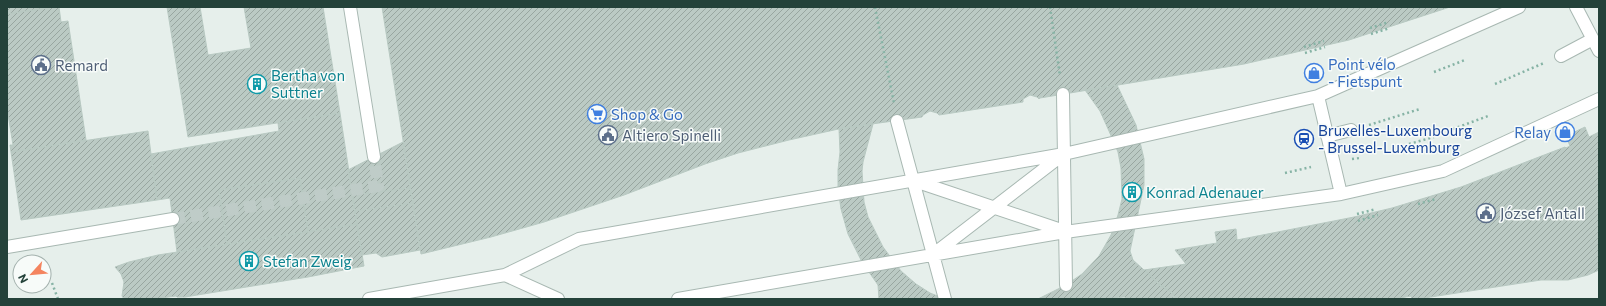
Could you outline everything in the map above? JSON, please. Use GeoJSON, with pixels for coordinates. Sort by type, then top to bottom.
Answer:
{"type":"FeatureCollection","features":[{"type":"Feature","properties":{"kind":"street"},"geometry":{"type":"LineString","coordinates":[[350,7],[374,157]]}},
{"type":"Feature","properties":{"kind":"street"},"geometry":{"type":"LineString","coordinates":[[368,299],[505,275],[579,239],[1064,154],[1318,96],[1519,7]]}},
{"type":"Feature","properties":{"kind":"street"},"geometry":{"type":"LineString","coordinates":[[1576,7],[1599,51]]}},
{"type":"Feature","properties":{"kind":"street"},"geometry":{"type":"LineString","coordinates":[[1561,56],[1593,39]]}},
{"type":"Feature","properties":{"kind":"street"},"geometry":{"type":"LineString","coordinates":[[1063,94],[1066,285]]}},
{"type":"Feature","properties":{"kind":"street"},"geometry":{"type":"LineString","coordinates":[[1318,96],[1340,194]]}},
{"type":"Feature","properties":{"kind":"street"},"geometry":{"type":"LineString","coordinates":[[678,299],[1065,232],[1340,194],[1443,171],[1599,99]]}},
{"type":"Feature","properties":{"kind":"street"},"geometry":{"type":"LineString","coordinates":[[897,121],[945,299]]}},
{"type":"Feature","properties":{"kind":"street"},"geometry":{"type":"LineString","coordinates":[[1327,136],[1351,130]]}},
{"type":"Feature","properties":{"kind":"street"},"geometry":{"type":"LineString","coordinates":[[933,254],[1064,154]]}},
{"type":"Feature","properties":{"kind":"street"},"geometry":{"type":"LineString","coordinates":[[913,180],[1065,232]]}},
{"type":"Feature","properties":{"kind":"street"},"geometry":{"type":"LineString","coordinates":[[7,247],[173,219]]}},
{"type":"Feature","properties":{"kind":"street"},"geometry":{"type":"LineString","coordinates":[[505,275],[558,299]]}},
{"type":"Feature","properties":{"kind":"path"},"geometry":{"type":"LineString","coordinates":[[875,7],[897,121]]}},
{"type":"Feature","properties":{"kind":"path"},"geometry":{"type":"LineString","coordinates":[[1050,7],[1063,94]]}},
{"type":"Feature","properties":{"kind":"path"},"geometry":{"type":"LineString","coordinates":[[1370,28],[1389,22]]}},
{"type":"Feature","properties":{"kind":"path"},"geometry":{"type":"LineString","coordinates":[[1371,34],[1390,28]]}},
{"type":"Feature","properties":{"kind":"path"},"geometry":{"type":"LineString","coordinates":[[1304,46],[1324,41]]}},
{"type":"Feature","properties":{"kind":"path"},"geometry":{"type":"LineString","coordinates":[[1305,53],[1325,47]]}},
{"type":"Feature","properties":{"kind":"path"},"geometry":{"type":"LineString","coordinates":[[1495,84],[1561,56]]}},
{"type":"Feature","properties":{"kind":"path"},"geometry":{"type":"LineString","coordinates":[[1434,72],[1465,60]]}},
{"type":"Feature","properties":{"kind":"path"},"geometry":{"type":"LineString","coordinates":[[1351,130],[1420,109]]}},
{"type":"Feature","properties":{"kind":"path"},"geometry":{"type":"LineString","coordinates":[[1453,129],[1488,116]]}},
{"type":"Feature","properties":{"kind":"path"},"geometry":{"type":"LineString","coordinates":[[1409,144],[1434,138]]}},
{"type":"Feature","properties":{"kind":"path"},"geometry":{"type":"LineString","coordinates":[[1285,173],[1311,167]]}},
{"type":"Feature","properties":{"kind":"path"},"geometry":{"type":"LineString","coordinates":[[1418,204],[1436,199]]}},
{"type":"Feature","properties":{"kind":"path"},"geometry":{"type":"LineString","coordinates":[[1357,214],[1376,209]]}},
{"type":"Feature","properties":{"kind":"path"},"geometry":{"type":"LineString","coordinates":[[1358,221],[1378,215]]}},
{"type":"Feature","properties":{"kind":"path"},"geometry":{"type":"LineString","coordinates":[[52,283],[58,299]]}},
{"type":"Feature","properties":{"kind":"building"},"geometry":{"type":"Polygon","coordinates":[[[7,7],[53,7],[7,14],[7,7]]]}},
{"type":"Feature","properties":{"kind":"building","name":"Remard"},"geometry":{"type":"Polygon","coordinates":[[[59,7],[61,22],[68,21],[86,140],[11,152],[10,145],[13,145],[7,108],[7,14],[59,7]]]}},
{"type":"Feature","properties":{"kind":"building","name":"Bertha von Suttner"},"geometry":{"type":"Polygon","coordinates":[[[167,7],[200,7],[208,55],[251,48],[244,7],[323,7],[340,113],[188,137],[167,7]]]}},
{"type":"Feature","properties":{"kind":"building","name":"Altiero Spinelli"},"geometry":{"type":"Polygon","coordinates":[[[382,7],[1450,7],[1349,40],[1244,64],[1039,99],[1030,95],[1023,99],[1023,102],[939,115],[930,111],[922,117],[843,128],[789,140],[738,153],[705,164],[624,195],[544,222],[421,254],[382,7]]]}},
{"type":"Feature","properties":{"kind":"building","name":"Konrad Adenauer"},"geometry":{"type":"Polygon","coordinates":[[[1117,85],[1136,125],[1144,159],[1144,185],[1130,251],[1133,260],[1160,285],[1174,294],[1173,299],[1130,299],[1124,297],[1103,299],[1038,299],[1066,285],[1082,274],[1099,256],[1111,235],[1122,199],[1121,168],[1118,152],[1100,111],[1085,90],[1117,85]]]}},
{"type":"Feature","properties":{"kind":"building"},"geometry":{"type":"Polygon","coordinates":[[[340,113],[357,224],[308,232],[300,178],[219,190],[227,244],[177,252],[170,198],[157,200],[151,154],[279,131],[278,123],[340,113]]]}},
{"type":"Feature","properties":{"kind":"building"},"geometry":{"type":"Polygon","coordinates":[[[873,124],[862,171],[864,202],[868,217],[883,247],[901,271],[916,284],[930,293],[945,299],[879,299],[878,285],[862,262],[848,234],[841,209],[838,188],[840,152],[839,129],[873,124]]]}},
{"type":"Feature","properties":{"kind":"building","name":"József Antall"},"geometry":{"type":"Polygon","coordinates":[[[1585,127],[1589,137],[1599,132],[1599,270],[1588,275],[1568,280],[1541,280],[1418,299],[1412,299],[1411,296],[1395,299],[1173,299],[1174,294],[1160,285],[1144,270],[1186,264],[1175,250],[1217,243],[1215,232],[1236,229],[1237,240],[1354,217],[1392,208],[1461,187],[1565,147],[1566,148],[1570,146],[1566,136],[1585,127]]]}},
{"type":"Feature","properties":{"kind":"building"},"geometry":{"type":"Polygon","coordinates":[[[148,131],[157,200],[21,220],[11,152],[148,131]]]}},
{"type":"Feature","properties":{"kind":"building"},"geometry":{"type":"Polygon","coordinates":[[[403,142],[420,250],[382,257],[376,253],[362,255],[348,170],[403,142]]]}},
{"type":"Feature","properties":{"kind":"building"},"geometry":{"type":"Polygon","coordinates":[[[300,178],[308,232],[227,244],[219,190],[300,178]]]}},
{"type":"Feature","properties":{"kind":"building"},"geometry":{"type":"Polygon","coordinates":[[[410,188],[413,203],[355,211],[352,195],[410,188]]]}},
{"type":"Feature","properties":{"kind":"building","name":"Stefan Zweig"},"geometry":{"type":"Polygon","coordinates":[[[357,224],[364,266],[308,277],[185,297],[176,296],[153,299],[124,299],[122,296],[124,282],[121,274],[115,267],[158,255],[357,224]]]}},
{"type":"Feature","properties":{"kind":"tunnel"},"geometry":{"type":"LineString","coordinates":[[173,219],[378,186],[374,157]]}},
{"type":"Feature","properties":{"kind":"place","name":"Remard"},"geometry":{"type":"Point","coordinates":[41,65]}},
{"type":"Feature","properties":{"kind":"place","name":"Point vélo - Fietspunt"},"geometry":{"type":"Point","coordinates":[1314,73]}},
{"type":"Feature","properties":{"kind":"place","name":"Bertha von Suttner"},"geometry":{"type":"Point","coordinates":[257,84]}},
{"type":"Feature","properties":{"kind":"place","name":"Shop & Go"},"geometry":{"type":"Point","coordinates":[597,114]}},
{"type":"Feature","properties":{"kind":"place","name":"Relay"},"geometry":{"type":"Point","coordinates":[1565,132]}},
{"type":"Feature","properties":{"kind":"place","name":"Altiero Spinelli"},"geometry":{"type":"Point","coordinates":[608,135]}},
{"type":"Feature","properties":{"kind":"place","name":"Bruxelles-Luxembourg - Brussel-Luxemburg"},"geometry":{"type":"Point","coordinates":[1304,139]}},
{"type":"Feature","properties":{"kind":"place","name":"Konrad Adenauer"},"geometry":{"type":"Point","coordinates":[1132,192]}},
{"type":"Feature","properties":{"kind":"place","name":"József Antall"},"geometry":{"type":"Point","coordinates":[1486,213]}},
{"type":"Feature","properties":{"kind":"place","name":"Stefan Zweig"},"geometry":{"type":"Point","coordinates":[249,261]}}]}
